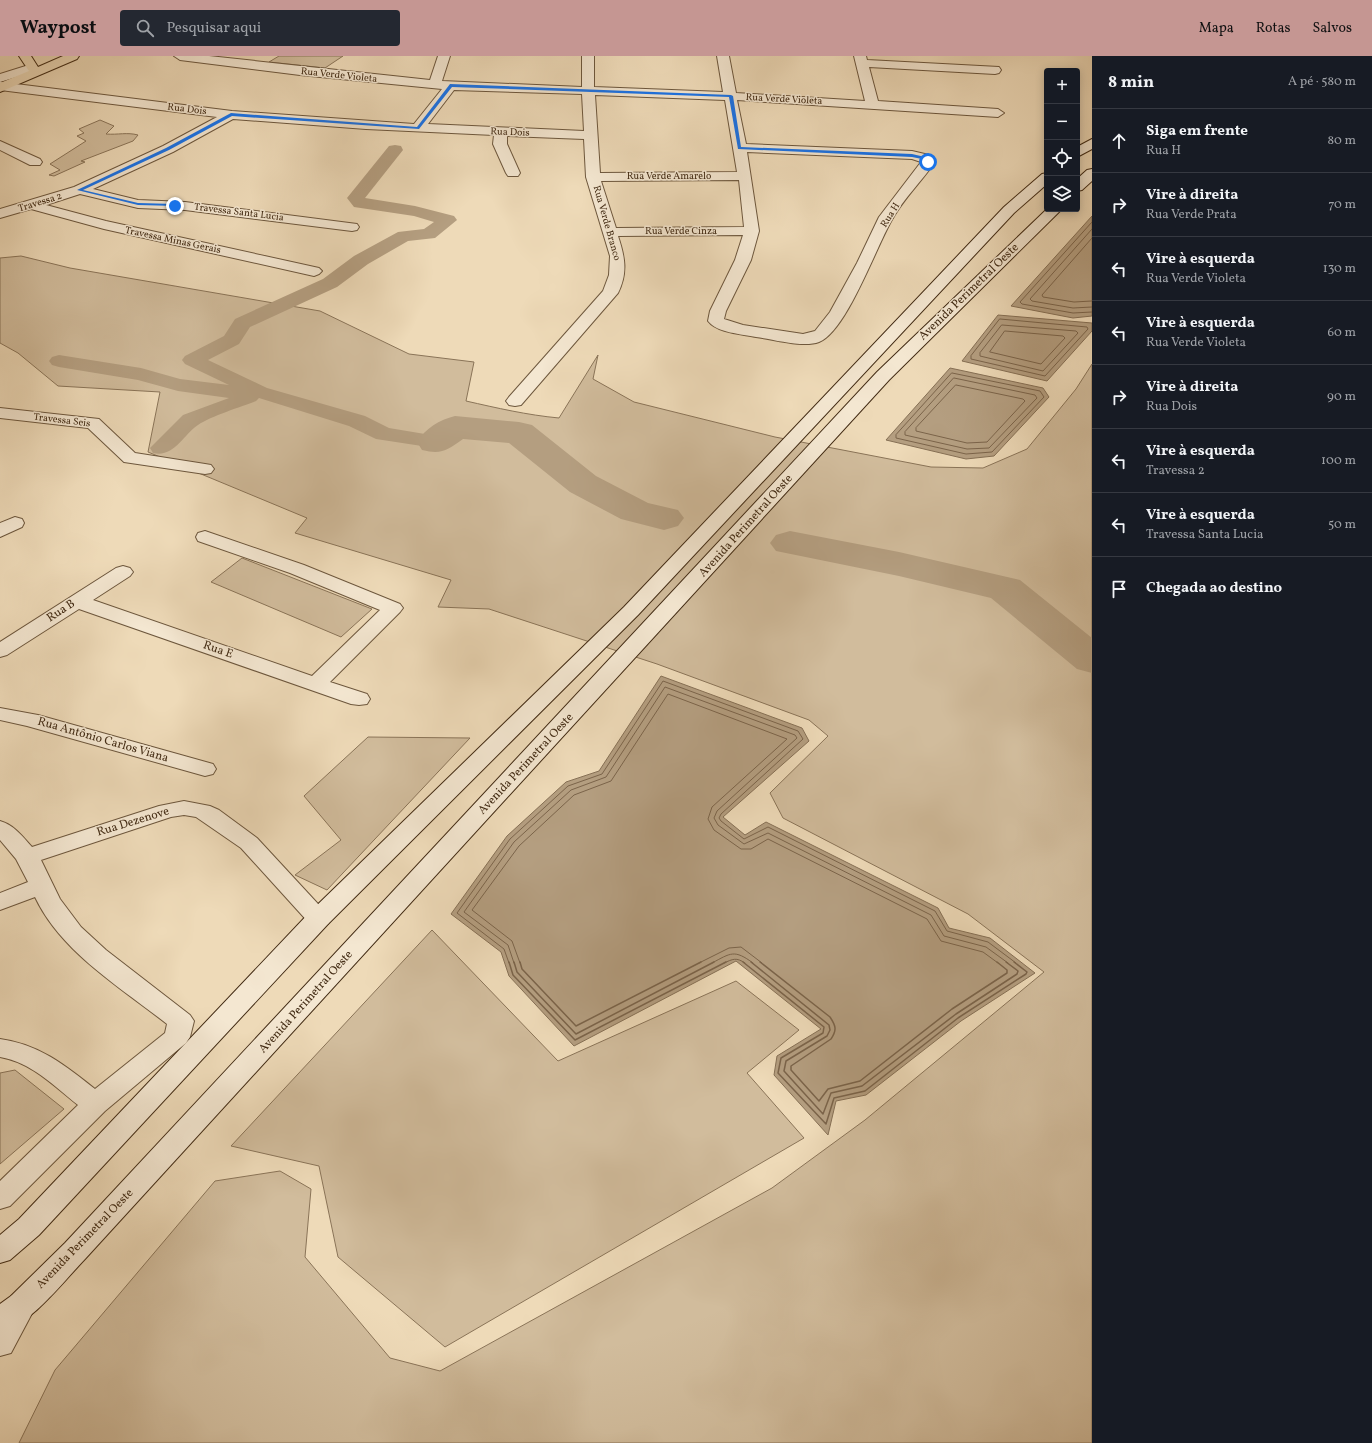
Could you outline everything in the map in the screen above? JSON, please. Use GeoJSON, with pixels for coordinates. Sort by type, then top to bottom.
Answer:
{"type":"FeatureCollection","features":[{"type":"Feature","properties":{"kind":"main road"},"geometry":{"type":"LineString","coordinates":[[25,56],[33,68]]}},
{"type":"Feature","properties":{"kind":"main road"},"geometry":{"type":"LineString","coordinates":[[1,85],[33,68],[43,56]]}},
{"type":"Feature","properties":{"kind":"main road"},"geometry":{"type":"LineString","coordinates":[[1,85],[73,56]]}},
{"type":"Feature","properties":{"kind":"street","name":"Rua Verde Violeta"},"geometry":{"type":"LineString","coordinates":[[180,56],[300,71],[450,86],[731,96],[998,113]]}},
{"type":"Feature","properties":{"kind":"street"},"geometry":{"type":"LineString","coordinates":[[435,84],[444,56]]}},
{"type":"Feature","properties":{"kind":"street","name":"Rua Verde Branco"},"geometry":{"type":"LineString","coordinates":[[515,401],[610,293],[616,283],[619,268],[593,177],[588,91],[588,56]]}},
{"type":"Feature","properties":{"kind":"street"},"geometry":{"type":"LineString","coordinates":[[723,56],[739,148],[746,176],[752,231]]}},
{"type":"Feature","properties":{"kind":"street"},"geometry":{"type":"LineString","coordinates":[[872,104],[860,60],[995,70]]}},
{"type":"Feature","properties":{"kind":"street","name":"Rua Dois"},"geometry":{"type":"LineString","coordinates":[[1,85],[231,115],[418,128],[591,135]]}},
{"type":"Feature","properties":{"kind":"street"},"geometry":{"type":"LineString","coordinates":[[418,128],[450,86]]}},
{"type":"Feature","properties":{"kind":"street","name":"Travessa 2"},"geometry":{"type":"LineString","coordinates":[[0,214],[79,190],[168,149],[231,115]]}},
{"type":"Feature","properties":{"kind":"street"},"geometry":{"type":"LineString","coordinates":[[501,132],[500,144],[513,173]]}},
{"type":"Feature","properties":{"kind":"street"},"geometry":{"type":"LineString","coordinates":[[1080,151],[1092,143]]}},
{"type":"Feature","properties":{"kind":"street"},"geometry":{"type":"LineString","coordinates":[[0,145],[35,162]]}},
{"type":"Feature","properties":{"kind":"street","name":"Rua H"},"geometry":{"type":"LineString","coordinates":[[739,148],[912,156],[924,158],[928,163],[886,217],[865,263],[837,314],[821,334],[814,338],[803,338],[722,325],[716,321],[718,311],[743,260],[752,231]]}},
{"type":"Feature","properties":{"kind":"street"},"geometry":{"type":"LineString","coordinates":[[1080,184],[1092,173]]}},
{"type":"Feature","properties":{"kind":"street","name":"Rua Verde Amarelo"},"geometry":{"type":"LineString","coordinates":[[593,177],[746,176]]}},
{"type":"Feature","properties":{"kind":"street","name":"Avenida Perimetral Oeste"},"geometry":{"type":"LineString","coordinates":[[0,1252],[29,1227],[319,918],[631,611],[1009,210],[1044,180]]}},
{"type":"Feature","properties":{"kind":"street","name":"Travessa Santa Lucia"},"geometry":{"type":"LineString","coordinates":[[79,190],[138,204],[185,206],[352,227]]}},
{"type":"Feature","properties":{"kind":"street","name":"Travessa Minas Gerais"},"geometry":{"type":"LineString","coordinates":[[32,204],[104,225],[314,271]]}},
{"type":"Feature","properties":{"kind":"street","name":"Avenida Perimetral Oeste"},"geometry":{"type":"LineString","coordinates":[[0,1344],[11,1313],[80,1245],[251,1062],[883,376],[1052,212]]}},
{"type":"Feature","properties":{"kind":"street","name":"Rua Verde Cinza"},"geometry":{"type":"LineString","coordinates":[[609,232],[752,231]]}},
{"type":"Feature","properties":{"kind":"street","name":"Travessa Seis"},"geometry":{"type":"LineString","coordinates":[[0,413],[93,423],[130,458],[205,468]]}},
{"type":"Feature","properties":{"kind":"street"},"geometry":{"type":"LineString","coordinates":[[205,537],[297,569],[394,608],[316,684]]}},
{"type":"Feature","properties":{"kind":"street","name":"Rua B"},"geometry":{"type":"LineString","coordinates":[[0,651],[123,572]]}},
{"type":"Feature","properties":{"kind":"street","name":"Rua E"},"geometry":{"type":"LineString","coordinates":[[76,601],[359,698]]}},
{"type":"Feature","properties":{"kind":"street","name":"Rua Antônio Carlos Viana"},"geometry":{"type":"LineString","coordinates":[[0,714],[30,720],[205,769]]}},
{"type":"Feature","properties":{"kind":"street","name":"Rua Dezenove"},"geometry":{"type":"LineString","coordinates":[[27,856],[167,811],[184,808],[202,811],[211,815],[249,843],[319,918]]}},
{"type":"Feature","properties":{"kind":"street"},"geometry":{"type":"LineString","coordinates":[[0,828],[11,837],[27,856],[59,917],[72,933],[180,1021],[177,1038],[95,1104],[0,1198]]}},
{"type":"Feature","properties":{"kind":"street"},"geometry":{"type":"LineString","coordinates":[[0,902],[41,885]]}},
{"type":"Feature","properties":{"kind":"street"},"geometry":{"type":"LineString","coordinates":[[0,1048],[12,1049],[32,1056],[95,1104]]}},
{"type":"Feature","properties":{"kind":"shaded area"},"geometry":{"type":"Polygon","coordinates":[[[279,56],[343,56],[325,68],[269,62],[279,56]]]}},
{"type":"Feature","properties":{"kind":"shaded area"},"geometry":{"type":"Polygon","coordinates":[[[100,120],[114,126],[106,134],[138,135],[133,141],[81,161],[85,162],[54,176],[49,175],[60,170],[50,164],[86,141],[77,136],[84,133],[79,129],[100,120]]]}},
{"type":"Feature","properties":{"kind":"shaded area"},"geometry":{"type":"Polygon","coordinates":[[[21,256],[70,268],[320,311],[409,354],[474,362],[466,401],[501,409],[559,418],[598,355],[593,379],[634,402],[775,437],[931,467],[983,468],[1027,449],[1076,389],[1092,364],[1092,1443],[19,1443],[55,1370],[215,1181],[280,1171],[311,1189],[305,1257],[390,1358],[440,1371],[772,1188],[865,1120],[1044,972],[968,914],[783,818],[770,793],[828,736],[809,720],[657,664],[489,609],[438,607],[451,580],[295,533],[307,518],[148,452],[160,392],[58,386],[18,353],[0,343],[0,258],[21,256]]]}},
{"type":"Feature","properties":{"kind":"shaded area"},"geometry":{"type":"Polygon","coordinates":[[[242,558],[372,609],[341,637],[211,582],[242,558]]]}},
{"type":"Feature","properties":{"kind":"shaded area"},"geometry":{"type":"Polygon","coordinates":[[[368,737],[470,738],[327,890],[295,875],[341,840],[304,796],[368,737]]]}},
{"type":"Feature","properties":{"kind":"shaded area"},"geometry":{"type":"Polygon","coordinates":[[[432,930],[558,1061],[736,981],[799,1030],[747,1073],[804,1138],[445,1347],[338,1257],[319,1166],[231,1146],[432,930]]]}},
{"type":"Feature","properties":{"kind":"shaded area"},"geometry":{"type":"Polygon","coordinates":[[[15,1070],[64,1109],[0,1164],[0,1073],[15,1070]]]}},
{"type":"Feature","properties":{"kind":"water"},"geometry":{"type":"Polygon","coordinates":[[[1092,216],[1092,316],[1073,318],[1011,306],[1092,216]]]}},
{"type":"Feature","properties":{"kind":"water"},"geometry":{"type":"Polygon","coordinates":[[[998,315],[1092,323],[1092,331],[1047,381],[962,361],[998,315]]]}},
{"type":"Feature","properties":{"kind":"water"},"geometry":{"type":"Polygon","coordinates":[[[950,368],[1043,388],[1049,397],[994,456],[966,459],[886,440],[950,368]]]}},
{"type":"Feature","properties":{"kind":"water"},"geometry":{"type":"Polygon","coordinates":[[[661,676],[802,728],[809,741],[723,817],[745,835],[766,822],[938,908],[949,928],[990,938],[1035,973],[961,1021],[866,1095],[836,1101],[828,1135],[774,1075],[777,1056],[821,1029],[736,961],[574,1046],[509,976],[501,952],[451,914],[507,836],[566,782],[599,771],[661,676]]]}},
{"type":"Feature","properties":{"kind":"waterway"},"geometry":{"type":"LineString","coordinates":[[395,150],[356,198],[360,203],[415,211],[448,220],[429,234],[404,236],[361,260],[330,283],[242,323],[232,340],[192,360],[260,392],[357,421],[384,434],[435,442]]}},
{"type":"Feature","properties":{"kind":"waterway"},"geometry":{"type":"LineString","coordinates":[[59,361],[141,374],[178,385],[216,391],[250,392]]}},
{"type":"Feature","properties":{"kind":"waterway"},"geometry":{"type":"LineString","coordinates":[[161,448],[191,420],[249,397]]}},
{"type":"Feature","properties":{"kind":"waterway"},"geometry":{"type":"LineString","coordinates":[[435,442],[455,427],[519,433],[583,484],[635,511],[664,518]]}},
{"type":"Feature","properties":{"kind":"waterway"},"geometry":{"type":"LineString","coordinates":[[790,543],[899,564],[1005,589],[1092,660]]}},
{"type":"Feature","properties":{"kind":"route"},"geometry":{"type":"LineString","coordinates":[[175,206],[138,204],[79,190],[168,149],[231,115],[418,128],[450,86],[731,96],[739,148],[917,156],[926,159],[928,162]]}}]}
